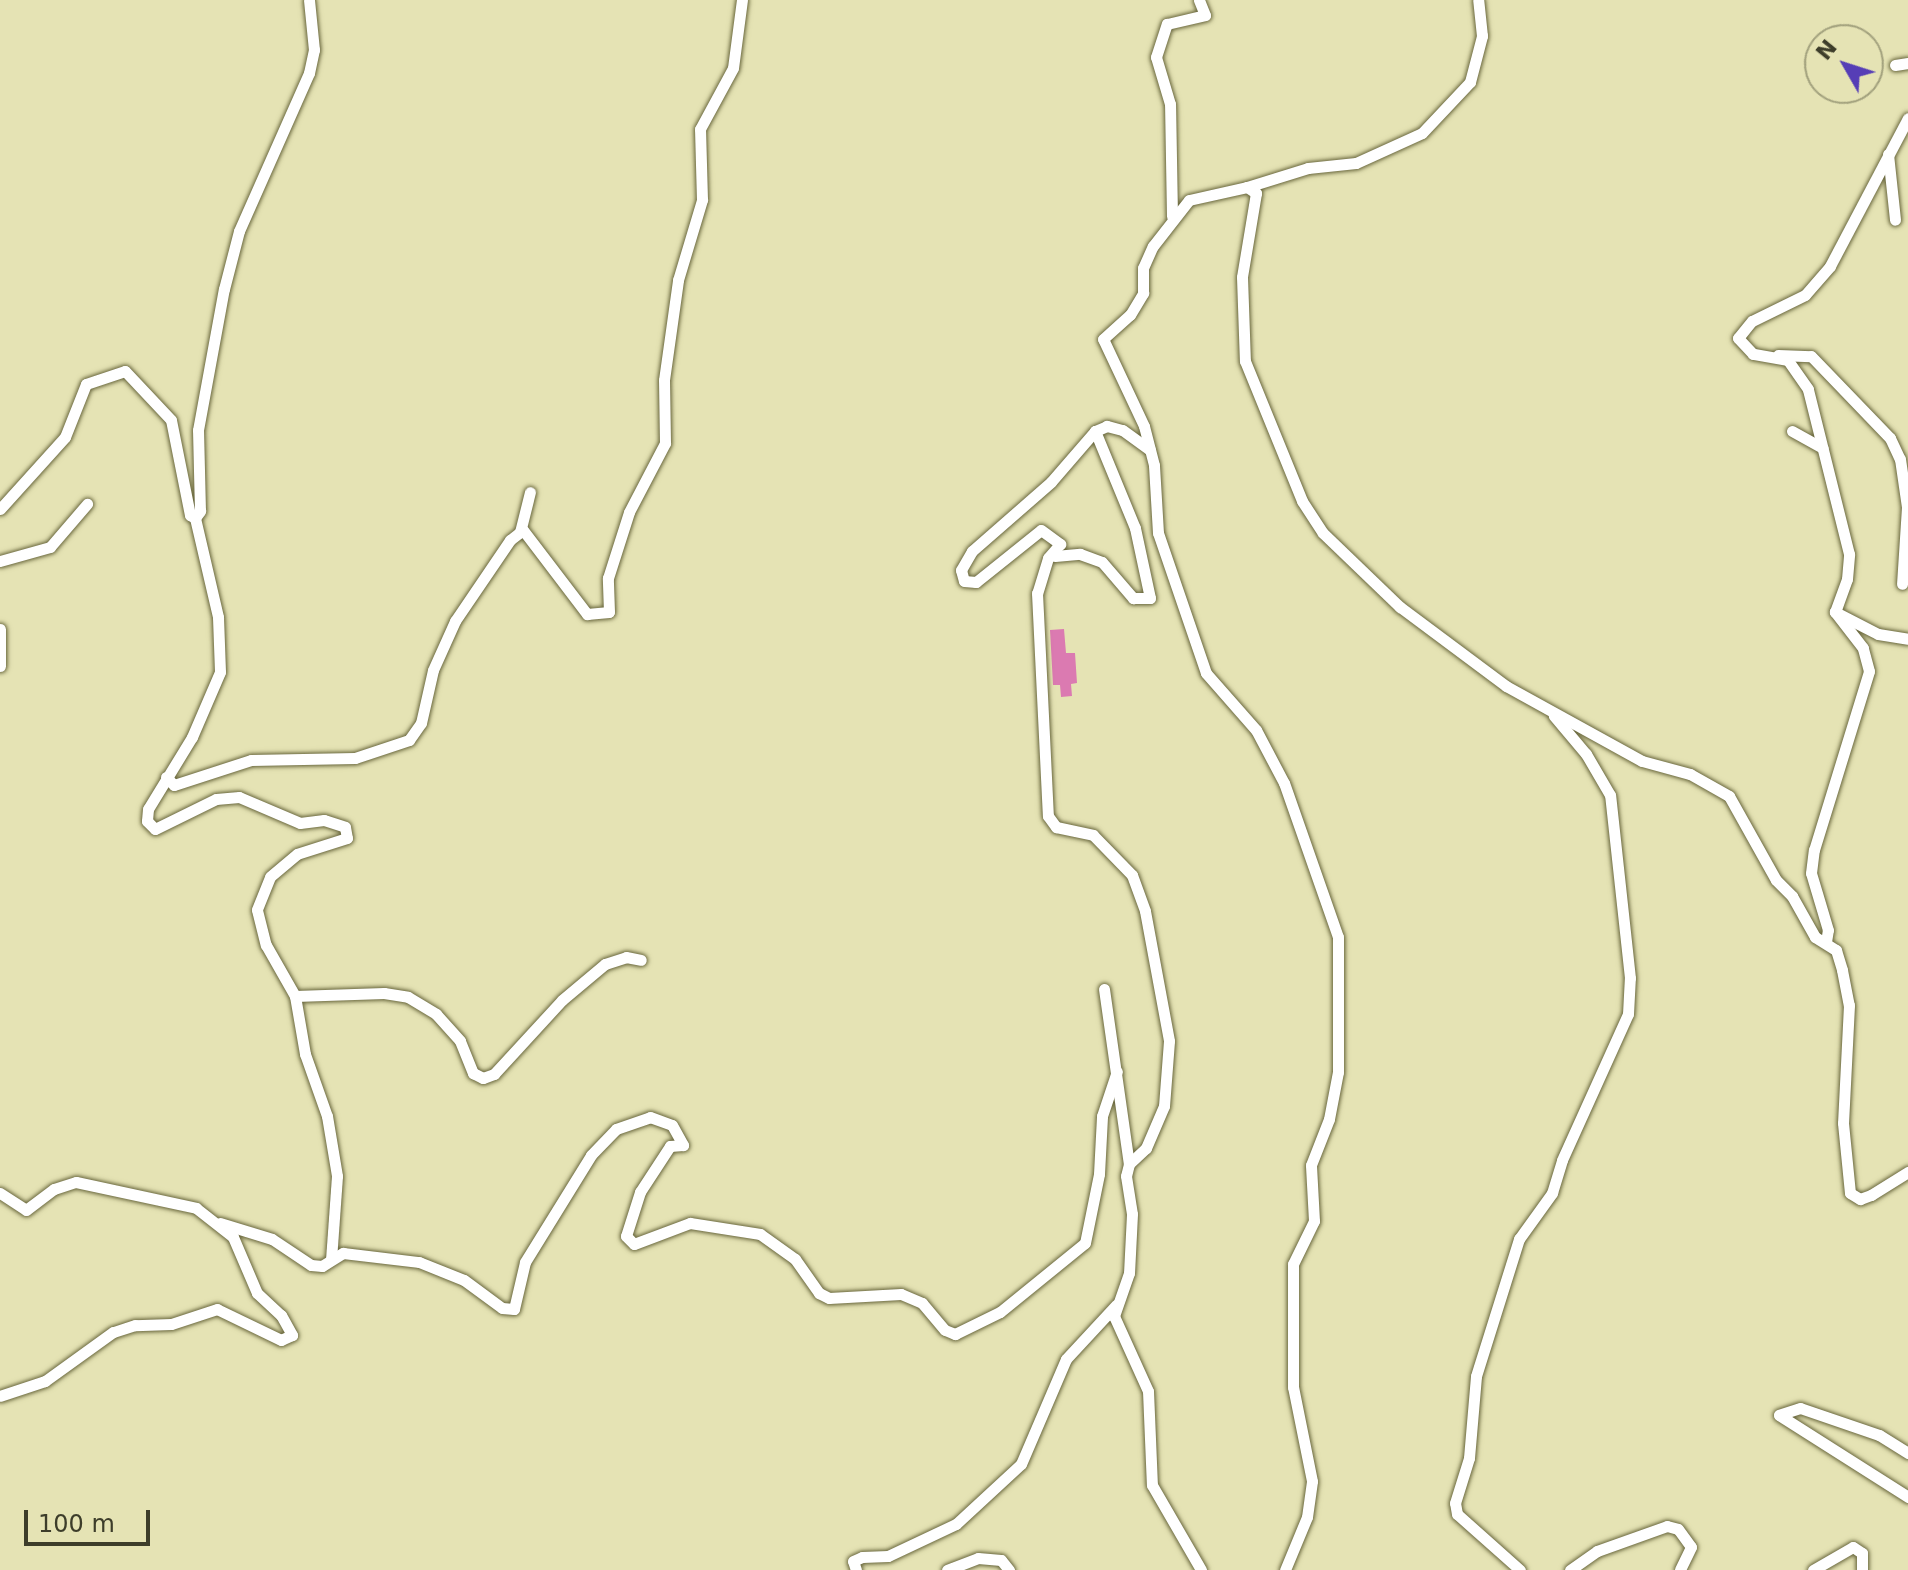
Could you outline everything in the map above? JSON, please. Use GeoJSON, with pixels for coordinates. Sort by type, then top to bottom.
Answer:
{"type":"FeatureCollection","features":[{"type":"Feature","properties":{"kind":"street"},"geometry":{"type":"LineString","coordinates":[[309,0],[314,27],[309,73],[239,231],[224,289],[198,430],[201,499],[195,518],[218,617],[220,672],[192,737],[148,809],[147,821],[155,829],[216,799],[239,797],[300,823],[324,820],[345,827],[347,838],[297,854],[270,877],[257,898],[266,945],[295,996],[337,1176],[331,1259]]}},
{"type":"Feature","properties":{"kind":"street"},"geometry":{"type":"LineString","coordinates":[[520,532],[530,534],[570,597],[587,614],[609,612],[608,578],[629,512],[665,443],[664,380],[678,280],[702,200],[700,129],[733,68],[742,0]]}},
{"type":"Feature","properties":{"kind":"street"},"geometry":{"type":"LineString","coordinates":[[1172,216],[1171,116],[1156,57],[1167,24],[1205,15],[1199,0]]}},
{"type":"Feature","properties":{"kind":"street"},"geometry":{"type":"LineString","coordinates":[[1285,1570],[1307,1517],[1312,1481],[1293,1387],[1293,1264],[1314,1221],[1311,1165],[1329,1119],[1338,1072],[1338,937],[1284,783],[1256,730],[1206,673],[1158,533],[1151,450],[1131,391],[1103,339],[1130,315],[1143,293],[1143,268],[1172,216],[1189,200],[1247,187],[1308,168],[1356,163],[1422,133],[1470,82],[1482,36],[1478,0]]}},
{"type":"Feature","properties":{"kind":"street"},"geometry":{"type":"LineString","coordinates":[[1895,65],[1908,63]]}},
{"type":"Feature","properties":{"kind":"street"},"geometry":{"type":"LineString","coordinates":[[1902,584],[1907,507],[1890,438],[1811,356],[1777,356],[1743,349],[1738,338],[1743,328],[1805,295],[1822,276],[1908,118]]}},
{"type":"Feature","properties":{"kind":"street"},"geometry":{"type":"LineString","coordinates":[[1888,154],[1895,220]]}},
{"type":"Feature","properties":{"kind":"street"},"geometry":{"type":"LineString","coordinates":[[1247,187],[1256,193],[1242,277],[1245,361],[1302,501],[1330,542],[1400,607],[1506,686],[1642,761],[1690,774],[1729,796],[1776,880],[1792,896],[1815,937],[1836,950],[1849,1005],[1843,1123],[1850,1193],[1860,1199],[1908,1172]]}},
{"type":"Feature","properties":{"kind":"street"},"geometry":{"type":"LineString","coordinates":[[1777,356],[1798,368],[1804,379],[1849,554],[1847,579],[1835,612]]}},
{"type":"Feature","properties":{"kind":"street"},"geometry":{"type":"LineString","coordinates":[[0,509],[65,437],[86,384],[125,371],[171,420],[190,515],[195,518]]}},
{"type":"Feature","properties":{"kind":"street"},"geometry":{"type":"LineString","coordinates":[[1129,1164],[1146,1148],[1164,1106],[1169,1041],[1145,911],[1132,875],[1093,835],[1056,827],[1048,816],[1037,605],[1042,570],[1055,556],[1060,544],[1041,530],[976,582],[964,581],[961,570],[972,551],[1051,482],[1095,431],[1107,426],[1122,430],[1151,450]]}},
{"type":"Feature","properties":{"kind":"street"},"geometry":{"type":"LineString","coordinates":[[1055,556],[1080,554],[1102,562],[1133,598],[1150,598],[1135,528],[1115,471],[1095,444],[1095,431]]}},
{"type":"Feature","properties":{"kind":"street"},"geometry":{"type":"LineString","coordinates":[[1792,431],[1823,448]]}},
{"type":"Feature","properties":{"kind":"street"},"geometry":{"type":"LineString","coordinates":[[166,777],[174,785],[251,760],[355,758],[409,740],[421,723],[433,670],[449,632],[520,532],[530,492]]}},
{"type":"Feature","properties":{"kind":"street"},"geometry":{"type":"LineString","coordinates":[[0,561],[50,547],[87,504]]}},
{"type":"Feature","properties":{"kind":"street"},"geometry":{"type":"LineString","coordinates":[[1826,942],[1828,930],[1811,873],[1814,850],[1869,671],[1863,648],[1835,612]]}},
{"type":"Feature","properties":{"kind":"street"},"geometry":{"type":"LineString","coordinates":[[1835,612],[1878,634],[1908,639]]}},
{"type":"Feature","properties":{"kind":"street"},"geometry":{"type":"LineString","coordinates":[[0,629],[0,666]]}},
{"type":"Feature","properties":{"kind":"street"},"geometry":{"type":"LineString","coordinates":[[1520,1570],[1457,1514],[1455,1503],[1469,1458],[1476,1376],[1519,1239],[1552,1193],[1562,1160],[1628,1014],[1630,978],[1610,795],[1586,754],[1548,710]]}},
{"type":"Feature","properties":{"kind":"street"},"geometry":{"type":"LineString","coordinates":[[295,996],[384,993],[408,997],[436,1014],[460,1041],[473,1073],[483,1078],[494,1074],[562,1000],[605,964],[626,957],[641,960]]}},
{"type":"Feature","properties":{"kind":"street"},"geometry":{"type":"LineString","coordinates":[[856,1570],[853,1561],[862,1557],[888,1556],[956,1524],[1021,1464],[1066,1359],[1116,1305],[1129,1273],[1129,1164],[1104,989]]}},
{"type":"Feature","properties":{"kind":"street"},"geometry":{"type":"LineString","coordinates":[[0,1193],[26,1210],[64,1184],[76,1182],[184,1204],[220,1223],[272,1239],[311,1265],[322,1266],[331,1259],[356,1253],[419,1262],[464,1280],[502,1308],[514,1309],[525,1262],[591,1155],[616,1129],[650,1117],[672,1125],[683,1145],[670,1146],[640,1192],[626,1236],[634,1244],[690,1223],[760,1234],[795,1259],[819,1293],[829,1298],[901,1294],[922,1303],[945,1330],[968,1332],[1085,1243],[1099,1174],[1102,1116],[1117,1071]]}},
{"type":"Feature","properties":{"kind":"street"},"geometry":{"type":"LineString","coordinates":[[0,1396],[45,1381],[113,1332],[135,1325],[171,1324],[217,1309],[281,1340],[292,1335],[281,1315],[257,1293],[242,1249],[220,1223]]}},
{"type":"Feature","properties":{"kind":"street"},"geometry":{"type":"LineString","coordinates":[[1116,1305],[1117,1327],[1148,1391],[1152,1485],[1201,1570]]}},
{"type":"Feature","properties":{"kind":"street"},"geometry":{"type":"LineString","coordinates":[[1908,1453],[1879,1435],[1800,1408],[1779,1415],[1908,1497]]}},
{"type":"Feature","properties":{"kind":"street"},"geometry":{"type":"LineString","coordinates":[[1570,1570],[1597,1551],[1667,1526],[1678,1529],[1691,1547],[1680,1570]]}},
{"type":"Feature","properties":{"kind":"street"},"geometry":{"type":"LineString","coordinates":[[1813,1570],[1853,1547],[1862,1553],[1862,1570]]}},
{"type":"Feature","properties":{"kind":"street"},"geometry":{"type":"LineString","coordinates":[[947,1570],[978,1558],[1001,1560],[1009,1570]]}},
{"type":"Feature","properties":{"kind":"shaded area"},"geometry":{"type":"Polygon","coordinates":[[[1064,629],[1066,653],[1075,653],[1077,683],[1071,684],[1072,696],[1061,697],[1060,685],[1053,685],[1050,630],[1064,629]]]}}]}
